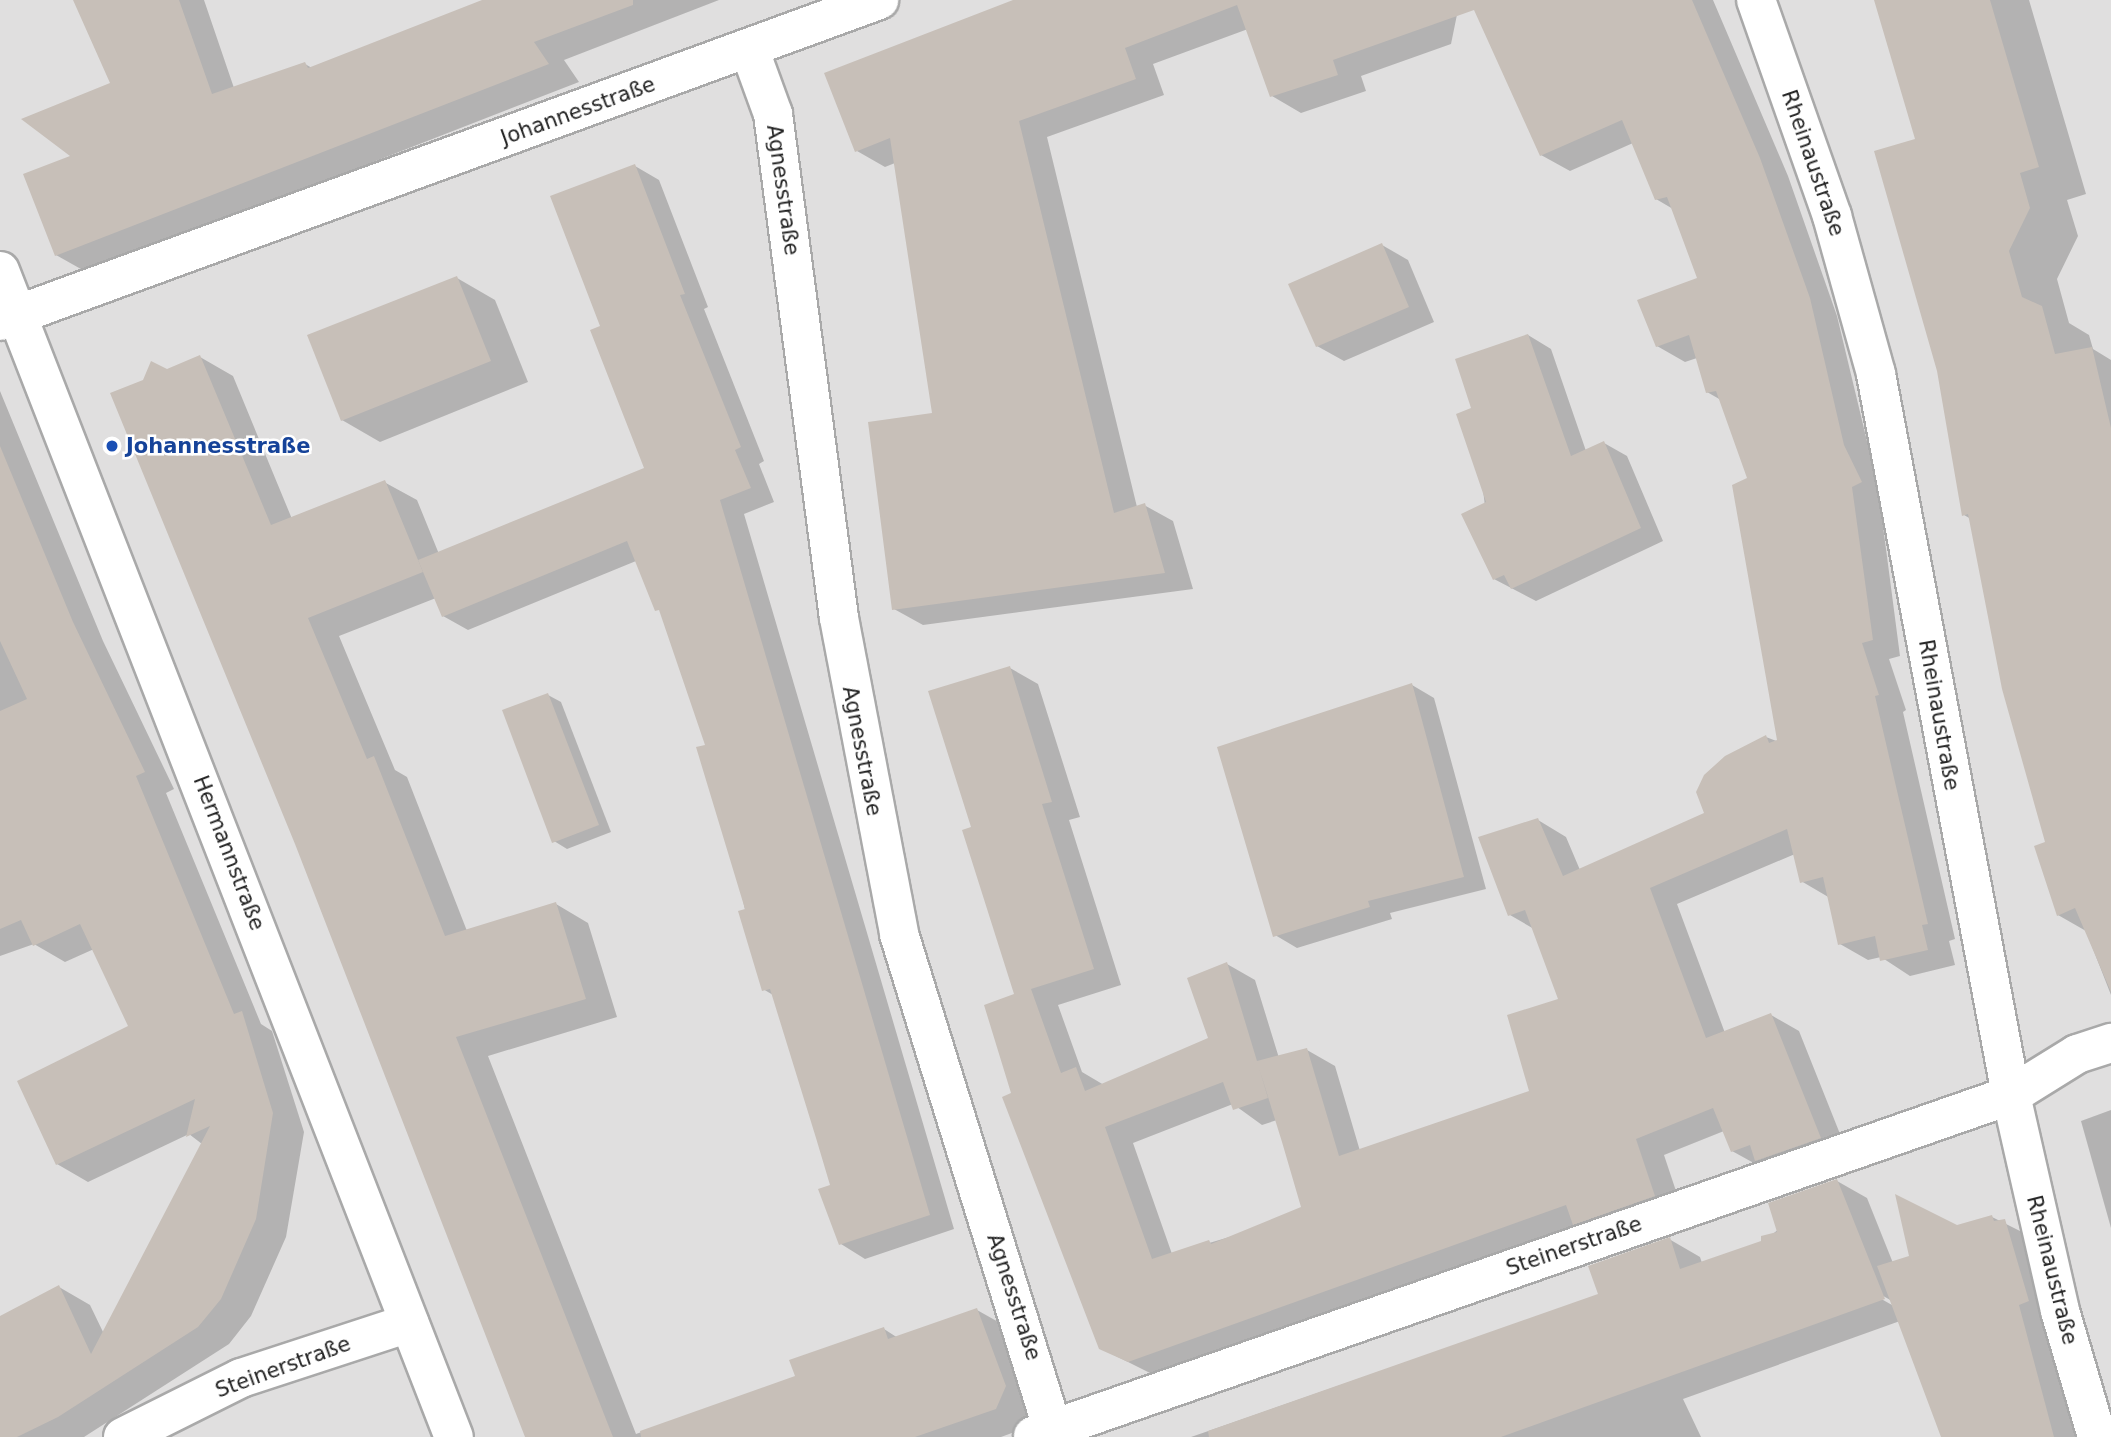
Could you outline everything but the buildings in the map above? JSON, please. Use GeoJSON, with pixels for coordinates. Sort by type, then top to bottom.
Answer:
{"type":"FeatureCollection","features":[{"type":"Feature","properties":{"kind":"street","name":"Johannesstraße"},"geometry":{"type":"LineString","coordinates":[[9,318],[879,0]]}},
{"type":"Feature","properties":{"kind":"street","name":"Rheinaustraße"},"geometry":{"type":"LineString","coordinates":[[1756,0],[1836,229],[1876,374],[2011,1095],[2060,1311],[2097,1437]]}},
{"type":"Feature","properties":{"kind":"street","name":"Agnesstraße"},"geometry":{"type":"LineString","coordinates":[[749,48],[772,114],[839,618],[899,934],[1047,1434]]}},
{"type":"Feature","properties":{"kind":"street","name":"Hermannstraße"},"geometry":{"type":"LineString","coordinates":[[0,271],[9,318],[454,1437]]}},
{"type":"Feature","properties":{"kind":"street","name":"Steinerstraße"},"geometry":{"type":"LineString","coordinates":[[1047,1434],[2011,1095],[2077,1054],[2111,1043]]}},
{"type":"Feature","properties":{"kind":"street","name":"Steinerstraße"},"geometry":{"type":"LineString","coordinates":[[123,1437],[241,1378],[409,1323]]}},
{"type":"Feature","properties":{"kind":"shaded area"},"geometry":{"type":"Polygon","coordinates":[[[0,0],[2111,0],[2111,1437],[0,1437],[0,0]]]}},
{"type":"Feature","properties":{"kind":"place","name":"Johannesstraße"},"geometry":{"type":"Point","coordinates":[112,446]}}]}
